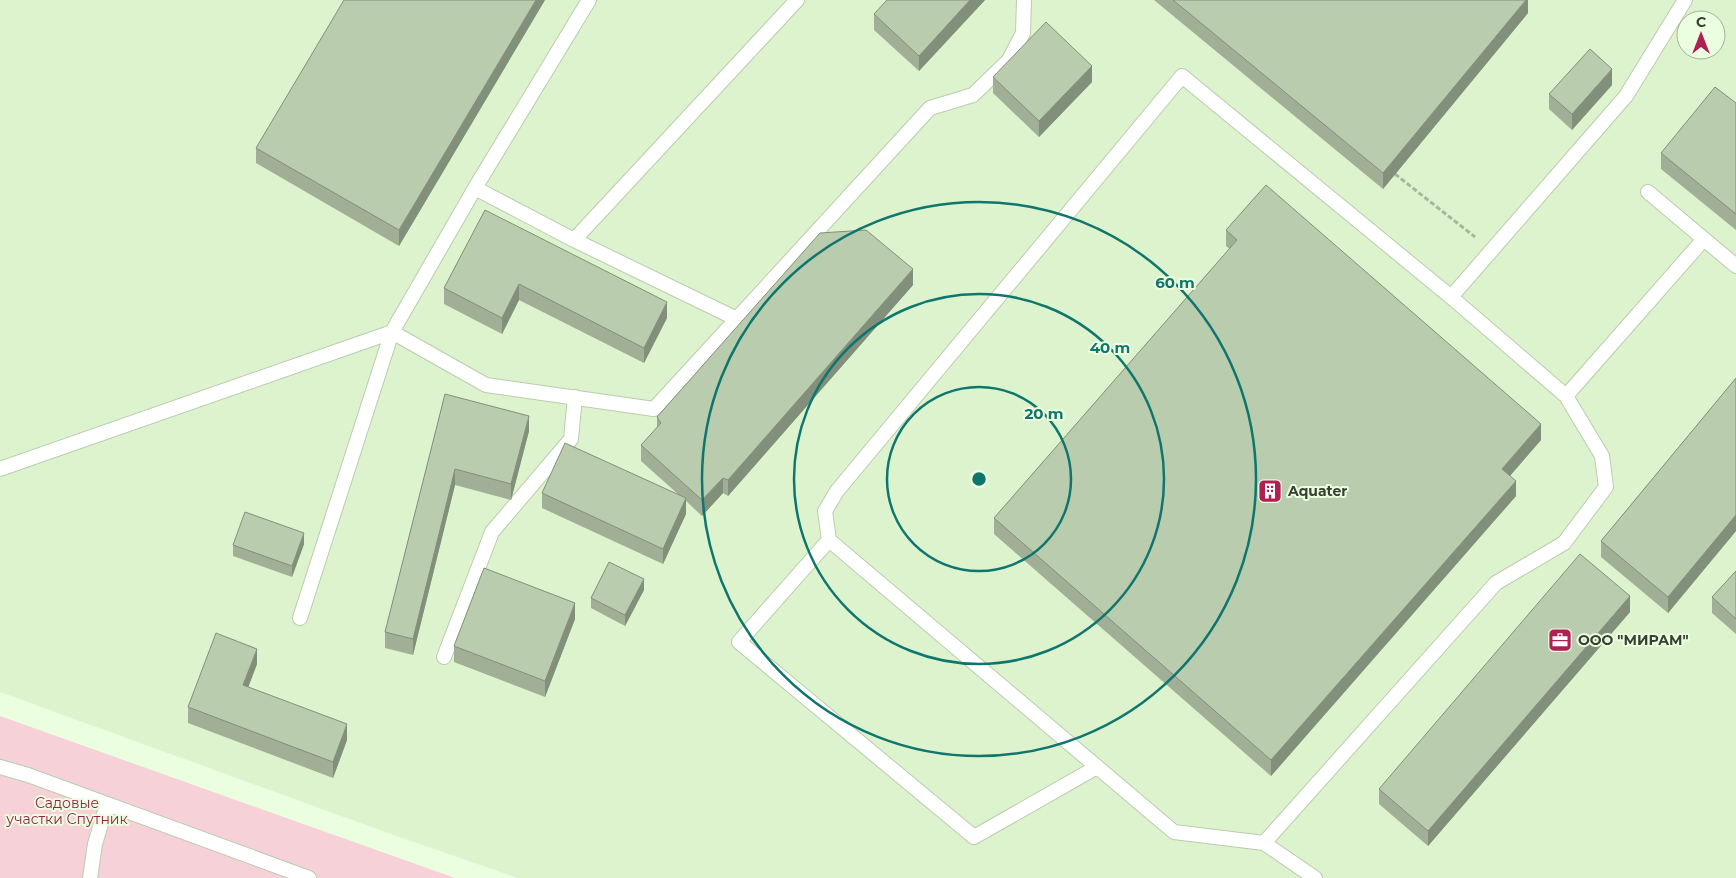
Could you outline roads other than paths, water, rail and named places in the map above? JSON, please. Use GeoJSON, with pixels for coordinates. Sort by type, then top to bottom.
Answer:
{"type":"FeatureCollection","features":[{"type":"Feature","properties":{"kind":"lane"},"geometry":{"type":"LineString","coordinates":[[300,618],[392,332],[589,0]]}},
{"type":"Feature","properties":{"kind":"lane"},"geometry":{"type":"LineString","coordinates":[[574,240],[797,0]]}},
{"type":"Feature","properties":{"kind":"lane"},"geometry":{"type":"LineString","coordinates":[[0,469],[392,332],[486,385],[654,408],[738,319],[930,108],[974,95],[1009,60],[1023,33],[1024,0]]}},
{"type":"Feature","properties":{"kind":"lane"},"geometry":{"type":"LineString","coordinates":[[1451,296],[1626,96],[1685,0]]}},
{"type":"Feature","properties":{"kind":"lane"},"geometry":{"type":"LineString","coordinates":[[1264,843],[1496,583],[1564,543],[1606,487],[1602,456],[1566,396],[1451,296],[1182,76],[837,491],[825,511],[829,540],[1174,832],[1264,843],[1315,878]]}},
{"type":"Feature","properties":{"kind":"lane"},"geometry":{"type":"LineString","coordinates":[[476,188],[574,240],[738,319]]}},
{"type":"Feature","properties":{"kind":"lane"},"geometry":{"type":"LineString","coordinates":[[1648,192],[1736,266]]}},
{"type":"Feature","properties":{"kind":"lane"},"geometry":{"type":"LineString","coordinates":[[1566,396],[1704,239]]}},
{"type":"Feature","properties":{"kind":"lane"},"geometry":{"type":"LineString","coordinates":[[444,657],[492,532],[571,439],[575,397]]}},
{"type":"Feature","properties":{"kind":"lane"},"geometry":{"type":"LineString","coordinates":[[829,540],[739,642],[974,837],[1097,767]]}},
{"type":"Feature","properties":{"kind":"lane"},"geometry":{"type":"LineString","coordinates":[[0,767],[310,878]]}},
{"type":"Feature","properties":{"kind":"lane"},"geometry":{"type":"LineString","coordinates":[[90,878],[96,844],[107,804]]}},
{"type":"Feature","properties":{"kind":"place","name":"Aquater"},"geometry":{"type":"Point","coordinates":[1270,491]}},
{"type":"Feature","properties":{"kind":"place","name":"ООО \"МИРАМ\""},"geometry":{"type":"Point","coordinates":[1560,640]}},
{"type":"Feature","properties":{"kind":"park label","name":"Садовые участки Спутник"},"geometry":{"type":"Point","coordinates":[67,812]}}]}
